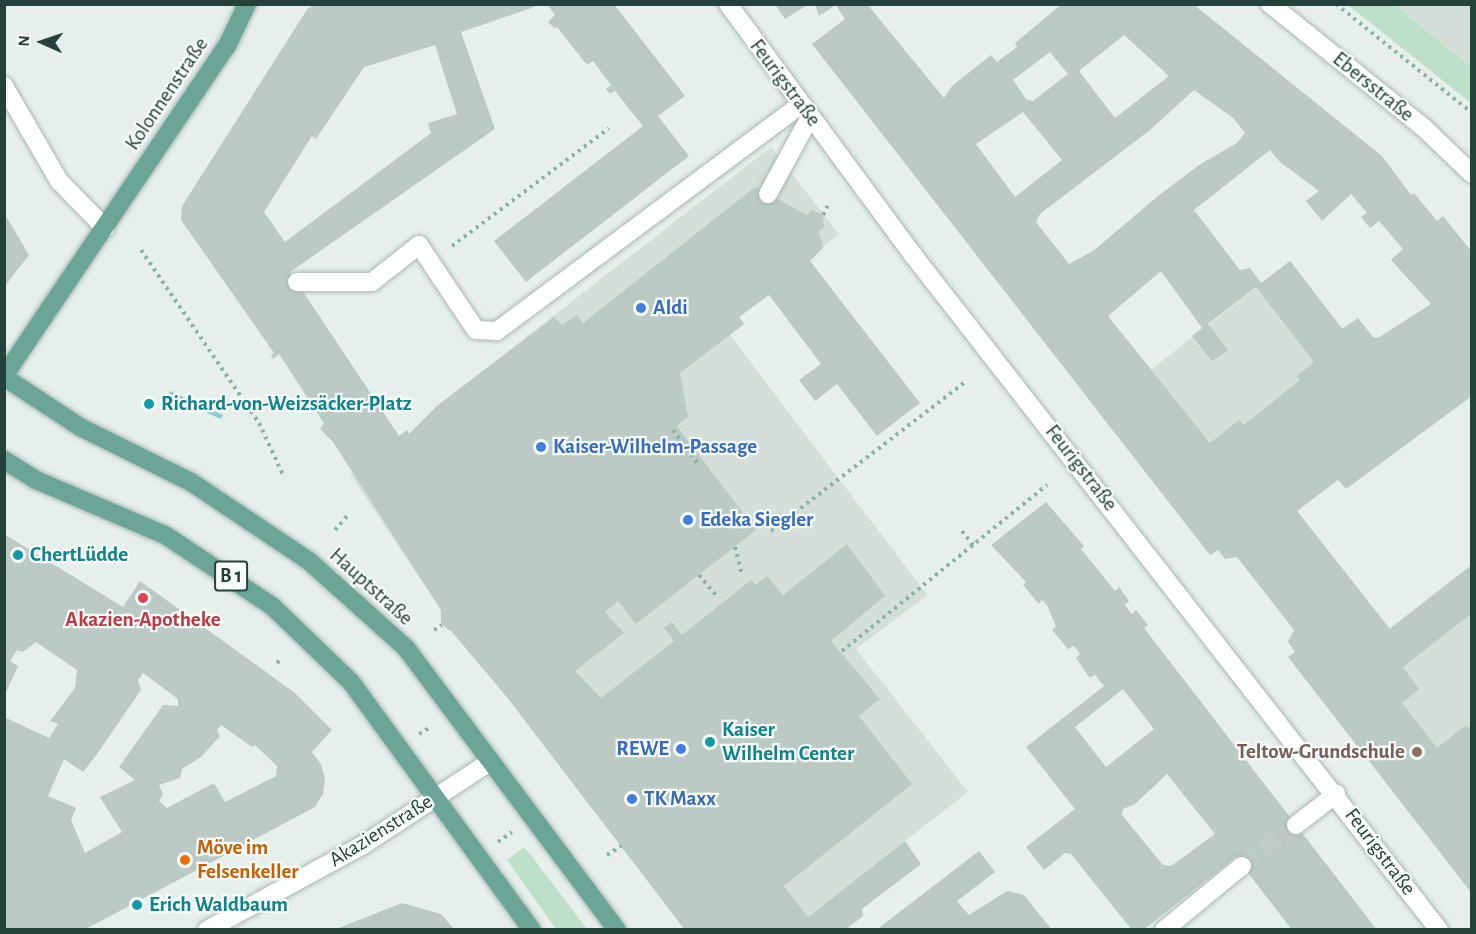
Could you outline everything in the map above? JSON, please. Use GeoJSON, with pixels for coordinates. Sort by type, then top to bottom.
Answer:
{"type":"FeatureCollection","features":[{"type":"Feature","properties":{"kind":"main road","name":"Kolonnenstraße"},"geometry":{"type":"LineString","coordinates":[[105,228],[227,46],[247,4]]}},
{"type":"Feature","properties":{"kind":"main road"},"geometry":{"type":"LineString","coordinates":[[4,376],[105,228]]}},
{"type":"Feature","properties":{"kind":"main road","name":"Hauptstraße"},"geometry":{"type":"LineString","coordinates":[[4,376],[81,427],[191,482],[309,561],[406,648],[617,930]]}},
{"type":"Feature","properties":{"kind":"main road","name":"B 1"},"geometry":{"type":"LineString","coordinates":[[4,460],[36,480],[165,535],[272,606],[351,682],[532,930]]}},
{"type":"Feature","properties":{"kind":"street","name":"Feurigstraße"},"geometry":{"type":"LineString","coordinates":[[728,4],[913,255],[1336,794],[1439,930]]}},
{"type":"Feature","properties":{"kind":"street","name":"Ebersstraße"},"geometry":{"type":"LineString","coordinates":[[1270,4],[1423,127],[1472,174]]}},
{"type":"Feature","properties":{"kind":"street"},"geometry":{"type":"LineString","coordinates":[[4,86],[59,181],[105,228]]}},
{"type":"Feature","properties":{"kind":"street"},"geometry":{"type":"LineString","coordinates":[[768,194],[805,111]]}},
{"type":"Feature","properties":{"kind":"street"},"geometry":{"type":"LineString","coordinates":[[297,282],[372,282],[419,245],[476,330],[497,331],[805,111]]}},
{"type":"Feature","properties":{"kind":"street","name":"Akazienstraße"},"geometry":{"type":"LineString","coordinates":[[207,930],[363,845],[490,762]]}},
{"type":"Feature","properties":{"kind":"street"},"geometry":{"type":"LineString","coordinates":[[1296,825],[1336,794]]}},
{"type":"Feature","properties":{"kind":"street"},"geometry":{"type":"LineString","coordinates":[[1164,930],[1242,866]]}},
{"type":"Feature","properties":{"kind":"path"},"geometry":{"type":"LineString","coordinates":[[1336,4],[1472,113]]}},
{"type":"Feature","properties":{"kind":"path"},"geometry":{"type":"LineString","coordinates":[[430,262],[609,128]]}},
{"type":"Feature","properties":{"kind":"path"},"geometry":{"type":"LineString","coordinates":[[823,215],[828,205]]}},
{"type":"Feature","properties":{"kind":"path"},"geometry":{"type":"LineString","coordinates":[[141,250],[259,423],[284,477]]}},
{"type":"Feature","properties":{"kind":"path"},"geometry":{"type":"LineString","coordinates":[[771,531],[965,382]]}},
{"type":"Feature","properties":{"kind":"path"},"geometry":{"type":"LineString","coordinates":[[673,430],[698,464]]}},
{"type":"Feature","properties":{"kind":"path"},"geometry":{"type":"LineString","coordinates":[[842,651],[1047,485]]}},
{"type":"Feature","properties":{"kind":"path"},"geometry":{"type":"LineString","coordinates":[[335,530],[348,515]]}},
{"type":"Feature","properties":{"kind":"path"},"geometry":{"type":"LineString","coordinates":[[962,531],[973,545]]}},
{"type":"Feature","properties":{"kind":"path"},"geometry":{"type":"LineString","coordinates":[[735,547],[742,576]]}},
{"type":"Feature","properties":{"kind":"path"},"geometry":{"type":"LineString","coordinates":[[699,575],[716,595]]}},
{"type":"Feature","properties":{"kind":"path"},"geometry":{"type":"LineString","coordinates":[[434,630],[442,626]]}},
{"type":"Feature","properties":{"kind":"path"},"geometry":{"type":"LineString","coordinates":[[277,663],[280,659]]}},
{"type":"Feature","properties":{"kind":"path"},"geometry":{"type":"LineString","coordinates":[[495,844],[512,832]]}},
{"type":"Feature","properties":{"kind":"path"},"geometry":{"type":"LineString","coordinates":[[608,855],[621,846]]}},
{"type":"Feature","properties":{"kind":"shaded area"},"geometry":{"type":"Polygon","coordinates":[[[1395,5],[1471,5],[1471,67],[1395,5]]]}},
{"type":"Feature","properties":{"kind":"shaded area"},"geometry":{"type":"Polygon","coordinates":[[[771,147],[839,234],[739,316],[744,324],[730,335],[927,595],[856,649],[968,792],[792,929],[685,929],[506,696],[452,632],[441,624],[441,610],[350,474],[409,434],[437,406],[771,147]]]}},
{"type":"Feature","properties":{"kind":"shaded area"},"geometry":{"type":"Polygon","coordinates":[[[1290,261],[1379,375],[1187,525],[1098,411],[1290,261]]]}},
{"type":"Feature","properties":{"kind":"shaded area","name":"Teltow-Grundschule"},"geometry":{"type":"Polygon","coordinates":[[[1471,565],[1471,893],[1312,688],[1471,565]]]}},
{"type":"Feature","properties":{"kind":"green space"},"geometry":{"type":"Polygon","coordinates":[[[1348,5],[1395,5],[1471,67],[1471,103],[1348,5]]]}},
{"type":"Feature","properties":{"kind":"green space"},"geometry":{"type":"Polygon","coordinates":[[[524,847],[587,929],[556,929],[507,860],[524,847]]]}},
{"type":"Feature","properties":{"kind":"water"},"geometry":{"type":"Polygon","coordinates":[[[170,391],[223,415],[221,419],[168,396],[170,391]]]}},
{"type":"Feature","properties":{"kind":"building"},"geometry":{"type":"Polygon","coordinates":[[[319,4],[543,4],[461,32],[495,129],[290,272],[399,436],[407,430],[409,434],[437,406],[554,317],[562,325],[577,315],[583,323],[755,187],[807,215],[812,210],[823,215],[824,227],[819,231],[823,248],[810,261],[920,403],[877,436],[837,384],[815,401],[799,380],[821,364],[769,295],[739,317],[744,324],[680,373],[688,416],[677,426],[756,530],[636,624],[618,601],[605,612],[624,633],[575,671],[601,698],[674,641],[664,628],[672,622],[682,635],[751,580],[755,585],[767,576],[783,595],[847,544],[885,596],[831,641],[880,699],[859,716],[912,784],[784,886],[808,917],[905,841],[921,864],[862,909],[863,916],[845,930],[685,930],[506,696],[452,632],[441,624],[441,610],[333,442],[320,429],[324,423],[279,354],[273,359],[271,355],[274,353],[181,220],[182,206],[308,8],[319,4]],[[435,45],[364,67],[316,139],[312,136],[264,212],[285,242],[431,133],[428,123],[457,114],[435,45]]]}},
{"type":"Feature","properties":{"kind":"building"},"geometry":{"type":"Polygon","coordinates":[[[547,4],[614,4],[685,96],[658,116],[689,156],[526,282],[494,241],[643,126],[615,91],[610,94],[606,89],[611,85],[593,61],[587,65],[557,27],[554,28],[548,22],[555,15],[547,4]]]}},
{"type":"Feature","properties":{"kind":"building"},"geometry":{"type":"Polygon","coordinates":[[[775,4],[809,4],[785,19],[775,4]]]}},
{"type":"Feature","properties":{"kind":"building"},"geometry":{"type":"Polygon","coordinates":[[[815,4],[832,4],[833,7],[819,16],[815,4]]]}},
{"type":"Feature","properties":{"kind":"building"},"geometry":{"type":"Polygon","coordinates":[[[835,4],[867,4],[944,98],[952,86],[991,55],[997,62],[1017,47],[1015,43],[1062,4],[1193,4],[1382,156],[1411,195],[1414,193],[1437,221],[1443,216],[1472,252],[1472,396],[1346,489],[1338,480],[1297,511],[1390,629],[1472,565],[1472,613],[1403,667],[1419,689],[1402,703],[1437,748],[1465,726],[1472,729],[1472,893],[1288,657],[1295,652],[1288,642],[1294,630],[1237,557],[1225,559],[1218,550],[1210,555],[812,44],[845,19],[835,4]],[[1124,35],[1079,71],[1115,118],[1169,76],[1124,35]],[[1050,52],[1013,80],[1026,99],[1033,101],[1068,74],[1050,52]],[[1194,90],[1150,130],[1040,214],[1036,222],[1069,264],[1093,251],[1158,196],[1199,165],[1237,143],[1245,133],[1233,118],[1194,90]],[[1023,112],[976,144],[1015,197],[1062,160],[1023,112]],[[1270,150],[1194,210],[1240,270],[1250,268],[1261,283],[1290,261],[1342,329],[1358,318],[1373,337],[1378,338],[1431,304],[1391,260],[1403,249],[1379,221],[1370,228],[1361,217],[1367,213],[1351,194],[1322,221],[1306,201],[1319,191],[1280,162],[1270,150]],[[1161,271],[1108,316],[1210,443],[1239,420],[1244,425],[1300,380],[1297,376],[1314,362],[1256,287],[1208,324],[1228,350],[1212,361],[1192,336],[1202,328],[1161,271]]]}},
{"type":"Feature","properties":{"kind":"building"},"geometry":{"type":"Polygon","coordinates":[[[4,213],[29,255],[4,287],[4,213]]]}},
{"type":"Feature","properties":{"kind":"building"},"geometry":{"type":"Polygon","coordinates":[[[1046,502],[1084,546],[1081,549],[1115,591],[1119,587],[1129,601],[1125,605],[1132,614],[1136,610],[1148,625],[1144,628],[1377,930],[1292,930],[1236,857],[1143,930],[1132,930],[1071,854],[1065,853],[1044,870],[1026,847],[1075,809],[1026,747],[1104,686],[1095,675],[1090,678],[1076,658],[1080,654],[1074,646],[1068,649],[1052,630],[1056,627],[1048,607],[1042,600],[1039,604],[1023,585],[1026,582],[991,545],[1046,502]],[[1123,689],[1075,727],[1106,767],[1154,729],[1123,689]],[[1167,774],[1135,804],[1123,809],[1122,815],[1163,865],[1171,866],[1215,834],[1167,774]]]}},
{"type":"Feature","properties":{"kind":"building"},"geometry":{"type":"Polygon","coordinates":[[[4,534],[123,607],[140,581],[295,693],[332,730],[312,752],[321,764],[325,779],[323,794],[315,807],[84,930],[4,930],[4,717],[49,738],[58,724],[50,721],[75,688],[77,670],[36,642],[23,652],[17,650],[10,661],[18,666],[4,697],[4,534]],[[143,673],[138,680],[141,690],[97,754],[83,772],[64,759],[48,796],[76,808],[71,820],[85,853],[122,832],[100,797],[135,780],[119,767],[163,705],[178,706],[178,699],[143,673]],[[221,725],[217,730],[220,736],[201,757],[182,769],[180,778],[159,785],[163,794],[159,801],[167,808],[214,783],[225,802],[276,776],[277,766],[255,745],[252,747],[221,725]]]}},
{"type":"Feature","properties":{"kind":"building"},"geometry":{"type":"Polygon","coordinates":[[[979,851],[995,872],[957,901],[969,915],[1007,891],[1024,895],[1052,930],[876,930],[979,851]]]}},
{"type":"Feature","properties":{"kind":"building"},"geometry":{"type":"Polygon","coordinates":[[[402,903],[441,914],[455,930],[334,930],[402,903]]]}},
{"type":"Feature","properties":{"kind":"tunnel"},"geometry":{"type":"LineString","coordinates":[[1242,866],[1296,825]]}},
{"type":"Feature","properties":{"kind":"place","name":"Aldi"},"geometry":{"type":"Point","coordinates":[641,308]}},
{"type":"Feature","properties":{"kind":"place","name":"Richard-von-Weizsäcker-Platz"},"geometry":{"type":"Point","coordinates":[149,404]}},
{"type":"Feature","properties":{"kind":"place","name":"Kaiser-Wilhelm-Passage"},"geometry":{"type":"Point","coordinates":[541,447]}},
{"type":"Feature","properties":{"kind":"place","name":"Edeka Siegler"},"geometry":{"type":"Point","coordinates":[688,520]}},
{"type":"Feature","properties":{"kind":"place","name":"ChertLüdde"},"geometry":{"type":"Point","coordinates":[18,555]}},
{"type":"Feature","properties":{"kind":"place","name":"Akazien-Apotheke"},"geometry":{"type":"Point","coordinates":[143,598]}},
{"type":"Feature","properties":{"kind":"place","name":"Kaiser Wilhelm Center"},"geometry":{"type":"Point","coordinates":[710,742]}},
{"type":"Feature","properties":{"kind":"place","name":"REWE"},"geometry":{"type":"Point","coordinates":[681,749]}},
{"type":"Feature","properties":{"kind":"place","name":"Teltow-Grundschule"},"geometry":{"type":"Point","coordinates":[1417,752]}},
{"type":"Feature","properties":{"kind":"place","name":"TK Maxx"},"geometry":{"type":"Point","coordinates":[632,799]}},
{"type":"Feature","properties":{"kind":"place","name":"Möve im Felsenkeller"},"geometry":{"type":"Point","coordinates":[185,860]}},
{"type":"Feature","properties":{"kind":"place","name":"Erich Waldbaum"},"geometry":{"type":"Point","coordinates":[137,905]}}]}
